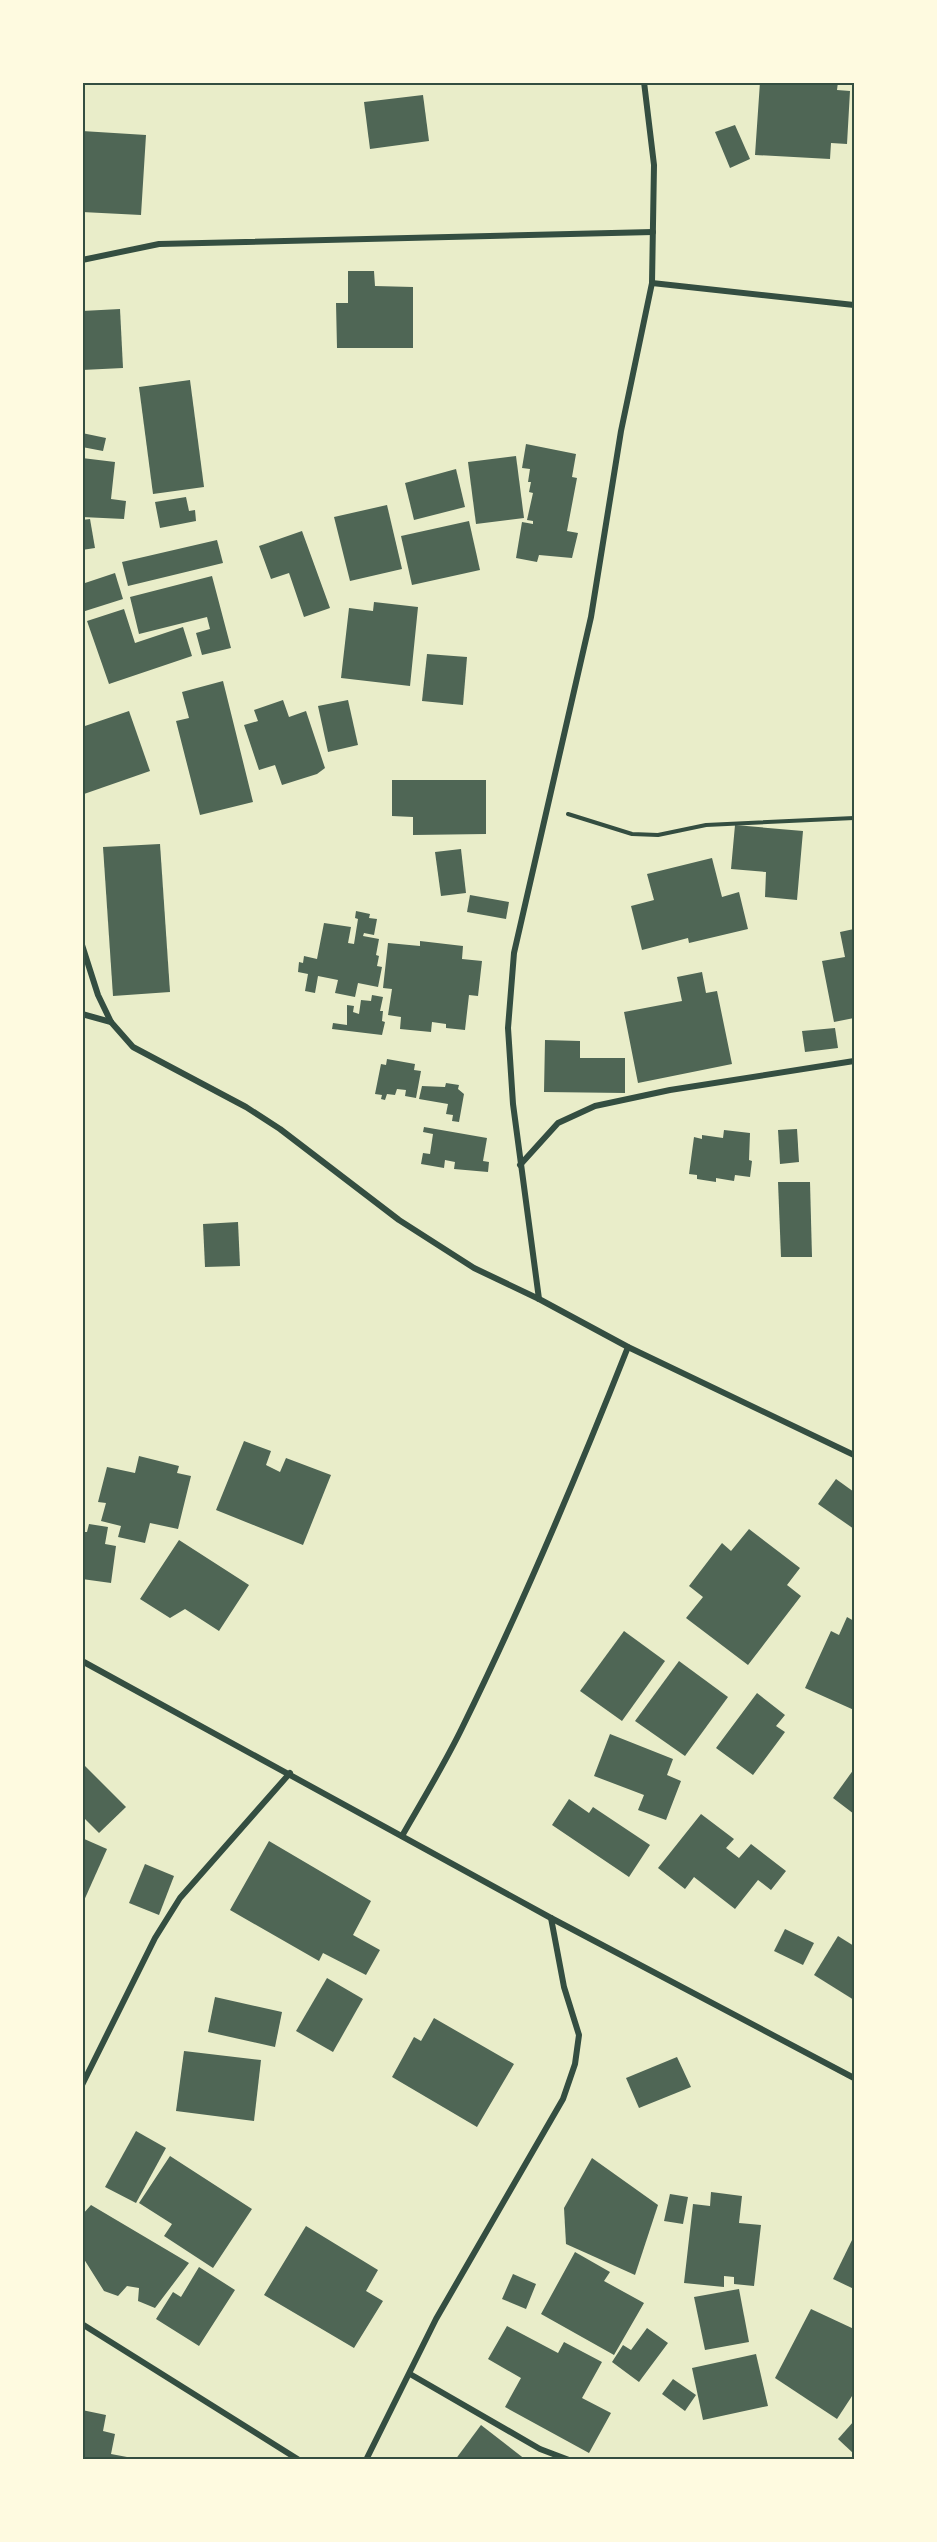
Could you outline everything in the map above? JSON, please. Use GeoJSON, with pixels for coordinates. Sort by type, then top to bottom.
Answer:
{"type":"FeatureCollection","features":[{"type":"Feature","properties":{"kind":"street"},"geometry":{"type":"LineString","coordinates":[[540,1299],[520,1165],[508,1028],[514,953],[591,617],[621,431],[652,283],[654,165],[644,82]]}},
{"type":"Feature","properties":{"kind":"street"},"geometry":{"type":"LineString","coordinates":[[82,260],[159,244],[653,232]]}},
{"type":"Feature","properties":{"kind":"street"},"geometry":{"type":"LineString","coordinates":[[652,283],[855,305]]}},
{"type":"Feature","properties":{"kind":"street"},"geometry":{"type":"LineString","coordinates":[[82,945],[98,995],[111,1022],[134,1047],[246,1107],[280,1129],[399,1220],[474,1268],[540,1299],[628,1347],[855,1455]]}},
{"type":"Feature","properties":{"kind":"street"},"geometry":{"type":"LineString","coordinates":[[82,1014],[111,1022]]}},
{"type":"Feature","properties":{"kind":"street"},"geometry":{"type":"LineString","coordinates":[[520,1165],[558,1123],[594,1106],[670,1090],[855,1061]]}},
{"type":"Feature","properties":{"kind":"street"},"geometry":{"type":"LineString","coordinates":[[402,1836],[461,1730],[561,1513],[628,1347]]}},
{"type":"Feature","properties":{"kind":"street"},"geometry":{"type":"LineString","coordinates":[[82,1661],[551,1918],[855,2078]]}},
{"type":"Feature","properties":{"kind":"street"},"geometry":{"type":"LineString","coordinates":[[82,2085],[155,1938],[180,1898],[290,1773]]}},
{"type":"Feature","properties":{"kind":"street"},"geometry":{"type":"LineString","coordinates":[[366,2460],[436,2319],[563,2099],[575,2064],[579,2036],[564,1987],[551,1918]]}},
{"type":"Feature","properties":{"kind":"street"},"geometry":{"type":"LineString","coordinates":[[82,2324],[299,2460]]}},
{"type":"Feature","properties":{"kind":"street"},"geometry":{"type":"LineString","coordinates":[[410,2374],[540,2449],[569,2460]]}},
{"type":"Feature","properties":{"kind":"path"},"geometry":{"type":"LineString","coordinates":[[547,807],[632,834],[657,835],[706,825],[855,818]]}},
{"type":"Feature","properties":{"kind":"building"},"geometry":{"type":"Polygon","coordinates":[[[760,82],[838,82],[837,90],[850,91],[847,144],[831,143],[830,159],[755,155],[760,82]]]}},
{"type":"Feature","properties":{"kind":"building"},"geometry":{"type":"Polygon","coordinates":[[[423,95],[429,141],[370,149],[364,102],[423,95]]]}},
{"type":"Feature","properties":{"kind":"building"},"geometry":{"type":"Polygon","coordinates":[[[735,125],[750,159],[730,168],[715,132],[735,125]]]}},
{"type":"Feature","properties":{"kind":"building"},"geometry":{"type":"Polygon","coordinates":[[[82,131],[146,135],[141,215],[82,212],[82,131]]]}},
{"type":"Feature","properties":{"kind":"building"},"geometry":{"type":"Polygon","coordinates":[[[348,271],[374,271],[375,286],[413,287],[413,348],[337,348],[336,303],[348,303],[348,271]]]}},
{"type":"Feature","properties":{"kind":"building"},"geometry":{"type":"Polygon","coordinates":[[[120,309],[123,368],[82,370],[82,311],[120,309]]]}},
{"type":"Feature","properties":{"kind":"building"},"geometry":{"type":"Polygon","coordinates":[[[190,380],[204,487],[153,494],[139,387],[190,380]]]}},
{"type":"Feature","properties":{"kind":"building"},"geometry":{"type":"Polygon","coordinates":[[[82,433],[106,438],[103,451],[82,447],[82,433]]]}},
{"type":"Feature","properties":{"kind":"building"},"geometry":{"type":"Polygon","coordinates":[[[526,444],[576,454],[572,477],[577,478],[567,531],[578,533],[572,558],[539,555],[537,562],[516,558],[522,522],[533,524],[533,521],[527,520],[533,493],[529,492],[530,469],[522,468],[526,444]]]}},
{"type":"Feature","properties":{"kind":"building"},"geometry":{"type":"Polygon","coordinates":[[[516,456],[524,518],[476,524],[468,462],[516,456]]]}},
{"type":"Feature","properties":{"kind":"building"},"geometry":{"type":"Polygon","coordinates":[[[82,458],[115,462],[111,499],[126,501],[124,519],[82,517],[82,458]]]}},
{"type":"Feature","properties":{"kind":"building"},"geometry":{"type":"Polygon","coordinates":[[[456,469],[465,507],[414,520],[405,483],[456,469]]]}},
{"type":"Feature","properties":{"kind":"building"},"geometry":{"type":"Polygon","coordinates":[[[186,497],[189,511],[195,510],[196,521],[160,528],[155,502],[186,497]]]}},
{"type":"Feature","properties":{"kind":"building"},"geometry":{"type":"Polygon","coordinates":[[[387,505],[402,569],[350,581],[334,517],[387,505]]]}},
{"type":"Feature","properties":{"kind":"building"},"geometry":{"type":"Polygon","coordinates":[[[90,519],[95,548],[82,550],[82,520],[90,519]]]}},
{"type":"Feature","properties":{"kind":"building"},"geometry":{"type":"Polygon","coordinates":[[[469,521],[480,570],[412,585],[401,536],[469,521]]]}},
{"type":"Feature","properties":{"kind":"building"},"geometry":{"type":"Polygon","coordinates":[[[302,531],[330,608],[304,617],[289,573],[271,579],[259,546],[302,531]]]}},
{"type":"Feature","properties":{"kind":"building"},"geometry":{"type":"Polygon","coordinates":[[[217,540],[223,563],[128,586],[122,562],[217,540]]]}},
{"type":"Feature","properties":{"kind":"building"},"geometry":{"type":"Polygon","coordinates":[[[115,573],[123,599],[82,612],[82,584],[115,573]]]}},
{"type":"Feature","properties":{"kind":"building"},"geometry":{"type":"Polygon","coordinates":[[[212,576],[231,648],[202,655],[196,633],[210,629],[207,617],[139,634],[130,597],[212,576]]]}},
{"type":"Feature","properties":{"kind":"building"},"geometry":{"type":"Polygon","coordinates":[[[374,602],[418,607],[410,686],[341,678],[349,608],[373,611],[374,602]]]}},
{"type":"Feature","properties":{"kind":"building"},"geometry":{"type":"Polygon","coordinates":[[[124,609],[135,643],[183,627],[192,656],[109,684],[87,621],[124,609]]]}},
{"type":"Feature","properties":{"kind":"building"},"geometry":{"type":"Polygon","coordinates":[[[427,654],[467,657],[463,705],[422,701],[427,654]]]}},
{"type":"Feature","properties":{"kind":"building"},"geometry":{"type":"Polygon","coordinates":[[[223,681],[253,802],[200,815],[176,721],[189,718],[182,692],[223,681]]]}},
{"type":"Feature","properties":{"kind":"building"},"geometry":{"type":"Polygon","coordinates":[[[283,700],[289,717],[306,711],[325,768],[317,774],[282,785],[275,765],[259,770],[244,725],[258,721],[254,710],[283,700]]]}},
{"type":"Feature","properties":{"kind":"building"},"geometry":{"type":"Polygon","coordinates":[[[348,700],[358,745],[328,752],[318,706],[348,700]]]}},
{"type":"Feature","properties":{"kind":"building"},"geometry":{"type":"Polygon","coordinates":[[[129,711],[150,771],[84,794],[82,727],[129,711]]]}},
{"type":"Feature","properties":{"kind":"building"},"geometry":{"type":"Polygon","coordinates":[[[392,780],[486,780],[486,834],[413,835],[413,817],[392,816],[392,780]]]}},
{"type":"Feature","properties":{"kind":"building"},"geometry":{"type":"Polygon","coordinates":[[[735,825],[803,831],[797,900],[765,897],[766,872],[731,869],[735,825]]]}},
{"type":"Feature","properties":{"kind":"building"},"geometry":{"type":"Polygon","coordinates":[[[160,844],[170,992],[113,996],[103,847],[160,844]]]}},
{"type":"Feature","properties":{"kind":"building"},"geometry":{"type":"Polygon","coordinates":[[[461,849],[466,893],[441,896],[435,852],[461,849]]]}},
{"type":"Feature","properties":{"kind":"building"},"geometry":{"type":"Polygon","coordinates":[[[712,858],[722,897],[739,892],[748,929],[689,943],[688,938],[642,950],[631,906],[654,900],[647,874],[712,858]]]}},
{"type":"Feature","properties":{"kind":"building"},"geometry":{"type":"Polygon","coordinates":[[[470,895],[509,902],[506,919],[467,912],[470,895]]]}},
{"type":"Feature","properties":{"kind":"building"},"geometry":{"type":"Polygon","coordinates":[[[356,911],[370,914],[369,918],[377,919],[374,935],[364,933],[363,936],[379,939],[376,955],[379,956],[377,966],[382,967],[378,987],[358,983],[355,997],[335,993],[338,980],[318,976],[315,993],[305,991],[308,974],[298,972],[299,962],[303,963],[304,956],[317,959],[324,923],[351,927],[348,943],[354,944],[358,919],[355,918],[356,911]]]}},
{"type":"Feature","properties":{"kind":"building"},"geometry":{"type":"Polygon","coordinates":[[[854,929],[854,1018],[834,1022],[822,961],[845,957],[840,932],[854,929]]]}},
{"type":"Feature","properties":{"kind":"building"},"geometry":{"type":"Polygon","coordinates":[[[420,941],[463,946],[462,959],[482,961],[478,996],[469,995],[465,1030],[446,1028],[446,1024],[432,1022],[431,1032],[400,1029],[401,1017],[388,1015],[392,989],[383,988],[388,943],[420,946],[420,941]]]}},
{"type":"Feature","properties":{"kind":"building"},"geometry":{"type":"Polygon","coordinates":[[[702,972],[706,993],[717,991],[732,1064],[638,1083],[624,1012],[682,1001],[677,977],[702,972]]]}},
{"type":"Feature","properties":{"kind":"building"},"geometry":{"type":"Polygon","coordinates":[[[372,995],[383,997],[380,1011],[383,1011],[382,1021],[385,1022],[382,1035],[332,1029],[333,1023],[347,1025],[347,1005],[354,1006],[353,1012],[359,1014],[361,1000],[371,1001],[372,995]]]}},
{"type":"Feature","properties":{"kind":"building"},"geometry":{"type":"Polygon","coordinates":[[[835,1028],[838,1048],[805,1052],[802,1031],[835,1028]]]}},
{"type":"Feature","properties":{"kind":"building"},"geometry":{"type":"Polygon","coordinates":[[[545,1040],[580,1041],[580,1058],[625,1058],[625,1093],[544,1092],[545,1040]]]}},
{"type":"Feature","properties":{"kind":"building"},"geometry":{"type":"Polygon","coordinates":[[[387,1059],[415,1064],[414,1070],[421,1071],[416,1098],[405,1096],[406,1090],[397,1089],[395,1095],[387,1094],[385,1100],[381,1099],[382,1095],[375,1094],[381,1064],[386,1065],[387,1059]]]}},
{"type":"Feature","properties":{"kind":"building"},"geometry":{"type":"Polygon","coordinates":[[[446,1083],[459,1085],[458,1089],[464,1094],[459,1122],[452,1121],[453,1115],[446,1114],[448,1104],[419,1099],[422,1086],[445,1087],[446,1083]]]}},
{"type":"Feature","properties":{"kind":"building"},"geometry":{"type":"Polygon","coordinates":[[[424,1127],[487,1138],[483,1161],[489,1162],[488,1172],[454,1169],[455,1162],[445,1160],[444,1168],[421,1164],[423,1153],[430,1154],[433,1134],[423,1132],[424,1127]]]}},
{"type":"Feature","properties":{"kind":"building"},"geometry":{"type":"Polygon","coordinates":[[[797,1129],[799,1162],[780,1164],[778,1130],[797,1129]]]}},
{"type":"Feature","properties":{"kind":"building"},"geometry":{"type":"Polygon","coordinates":[[[724,1130],[750,1133],[749,1160],[752,1161],[750,1177],[735,1175],[734,1181],[716,1178],[716,1182],[697,1179],[697,1175],[689,1174],[694,1137],[702,1139],[702,1135],[723,1138],[724,1130]]]}},
{"type":"Feature","properties":{"kind":"building"},"geometry":{"type":"Polygon","coordinates":[[[778,1182],[810,1182],[812,1257],[781,1257],[778,1182]]]}},
{"type":"Feature","properties":{"kind":"building"},"geometry":{"type":"Polygon","coordinates":[[[238,1222],[240,1266],[205,1267],[203,1224],[238,1222]]]}},
{"type":"Feature","properties":{"kind":"building"},"geometry":{"type":"Polygon","coordinates":[[[244,1441],[271,1451],[266,1465],[280,1472],[286,1458],[331,1475],[303,1545],[216,1510],[244,1441]]]}},
{"type":"Feature","properties":{"kind":"building"},"geometry":{"type":"Polygon","coordinates":[[[139,1456],[179,1466],[177,1473],[191,1476],[178,1529],[150,1523],[145,1543],[118,1537],[121,1526],[101,1521],[106,1503],[98,1502],[107,1467],[135,1473],[139,1456]]]}},
{"type":"Feature","properties":{"kind":"building"},"geometry":{"type":"Polygon","coordinates":[[[836,1479],[854,1492],[854,1529],[818,1504],[836,1479]]]}},
{"type":"Feature","properties":{"kind":"building"},"geometry":{"type":"Polygon","coordinates":[[[89,1524],[108,1527],[105,1544],[116,1546],[111,1583],[82,1579],[82,1532],[87,1532],[89,1524]]]}},
{"type":"Feature","properties":{"kind":"building"},"geometry":{"type":"Polygon","coordinates":[[[749,1529],[800,1568],[787,1585],[801,1596],[748,1665],[686,1618],[703,1597],[689,1586],[722,1543],[731,1551],[749,1529]]]}},
{"type":"Feature","properties":{"kind":"building"},"geometry":{"type":"Polygon","coordinates":[[[179,1540],[249,1585],[219,1631],[185,1609],[170,1618],[140,1599],[179,1540]]]}},
{"type":"Feature","properties":{"kind":"building"},"geometry":{"type":"Polygon","coordinates":[[[847,1617],[854,1621],[854,1710],[805,1688],[831,1631],[839,1635],[847,1617]]]}},
{"type":"Feature","properties":{"kind":"building"},"geometry":{"type":"Polygon","coordinates":[[[624,1631],[665,1661],[622,1721],[580,1691],[624,1631]]]}},
{"type":"Feature","properties":{"kind":"building"},"geometry":{"type":"Polygon","coordinates":[[[679,1661],[728,1697],[685,1756],[635,1721],[679,1661]]]}},
{"type":"Feature","properties":{"kind":"building"},"geometry":{"type":"Polygon","coordinates":[[[757,1693],[785,1715],[776,1726],[785,1732],[753,1775],[716,1748],[757,1693]]]}},
{"type":"Feature","properties":{"kind":"building"},"geometry":{"type":"Polygon","coordinates":[[[610,1734],[673,1759],[667,1775],[681,1781],[666,1820],[638,1810],[644,1795],[594,1776],[610,1734]]]}},
{"type":"Feature","properties":{"kind":"building"},"geometry":{"type":"Polygon","coordinates":[[[82,1763],[126,1807],[99,1833],[82,1816],[82,1763]]]}},
{"type":"Feature","properties":{"kind":"building"},"geometry":{"type":"Polygon","coordinates":[[[854,1769],[854,1814],[833,1798],[854,1769]]]}},
{"type":"Feature","properties":{"kind":"building"},"geometry":{"type":"Polygon","coordinates":[[[569,1799],[589,1813],[593,1807],[650,1845],[629,1877],[552,1825],[569,1799]]]}},
{"type":"Feature","properties":{"kind":"building"},"geometry":{"type":"Polygon","coordinates":[[[701,1814],[734,1839],[726,1848],[739,1858],[751,1844],[786,1871],[771,1890],[758,1880],[735,1909],[694,1877],[685,1889],[658,1868],[701,1814]]]}},
{"type":"Feature","properties":{"kind":"building"},"geometry":{"type":"Polygon","coordinates":[[[82,1838],[107,1849],[82,1905],[82,1838]]]}},
{"type":"Feature","properties":{"kind":"building"},"geometry":{"type":"Polygon","coordinates":[[[269,1841],[371,1901],[353,1935],[380,1950],[366,1975],[323,1953],[319,1961],[230,1910],[269,1841]]]}},
{"type":"Feature","properties":{"kind":"building"},"geometry":{"type":"Polygon","coordinates":[[[145,1864],[174,1876],[159,1915],[129,1903],[145,1864]]]}},
{"type":"Feature","properties":{"kind":"building"},"geometry":{"type":"Polygon","coordinates":[[[785,1929],[814,1943],[803,1965],[774,1951],[785,1929]]]}},
{"type":"Feature","properties":{"kind":"building"},"geometry":{"type":"Polygon","coordinates":[[[838,1936],[854,1946],[854,2000],[814,1975],[838,1936]]]}},
{"type":"Feature","properties":{"kind":"building"},"geometry":{"type":"Polygon","coordinates":[[[327,1978],[363,1999],[333,2052],[296,2031],[327,1978]]]}},
{"type":"Feature","properties":{"kind":"building"},"geometry":{"type":"Polygon","coordinates":[[[215,1997],[282,2012],[275,2047],[208,2032],[215,1997]]]}},
{"type":"Feature","properties":{"kind":"building"},"geometry":{"type":"Polygon","coordinates":[[[434,2018],[514,2064],[477,2127],[392,2077],[414,2037],[421,2041],[434,2018]]]}},
{"type":"Feature","properties":{"kind":"building"},"geometry":{"type":"Polygon","coordinates":[[[184,2051],[261,2060],[254,2121],[176,2111],[184,2051]]]}},
{"type":"Feature","properties":{"kind":"building"},"geometry":{"type":"Polygon","coordinates":[[[677,2057],[691,2087],[639,2108],[626,2078],[677,2057]]]}},
{"type":"Feature","properties":{"kind":"building"},"geometry":{"type":"Polygon","coordinates":[[[136,2131],[166,2148],[136,2203],[105,2187],[136,2131]]]}},
{"type":"Feature","properties":{"kind":"building"},"geometry":{"type":"Polygon","coordinates":[[[170,2156],[252,2209],[213,2268],[164,2236],[172,2224],[139,2203],[170,2156]]]}},
{"type":"Feature","properties":{"kind":"building"},"geometry":{"type":"Polygon","coordinates":[[[592,2158],[658,2205],[635,2275],[566,2244],[564,2208],[592,2158]]]}},
{"type":"Feature","properties":{"kind":"building"},"geometry":{"type":"Polygon","coordinates":[[[711,2192],[742,2196],[739,2223],[761,2225],[754,2286],[734,2284],[734,2277],[724,2276],[724,2287],[684,2283],[693,2204],[710,2206],[711,2192]]]}},
{"type":"Feature","properties":{"kind":"building"},"geometry":{"type":"Polygon","coordinates":[[[670,2194],[688,2197],[683,2224],[664,2221],[670,2194]]]}},
{"type":"Feature","properties":{"kind":"building"},"geometry":{"type":"Polygon","coordinates":[[[91,2205],[189,2263],[155,2308],[138,2301],[139,2288],[127,2286],[118,2296],[104,2291],[82,2256],[82,2215],[91,2205]]]}},
{"type":"Feature","properties":{"kind":"building"},"geometry":{"type":"Polygon","coordinates":[[[306,2226],[378,2270],[366,2291],[383,2301],[354,2348],[264,2295],[306,2226]]]}},
{"type":"Feature","properties":{"kind":"building"},"geometry":{"type":"Polygon","coordinates":[[[854,2236],[854,2289],[833,2279],[854,2236]]]}},
{"type":"Feature","properties":{"kind":"building"},"geometry":{"type":"Polygon","coordinates":[[[575,2252],[610,2272],[604,2281],[644,2303],[614,2355],[541,2314],[575,2252]]]}},
{"type":"Feature","properties":{"kind":"building"},"geometry":{"type":"Polygon","coordinates":[[[199,2267],[235,2290],[199,2346],[156,2319],[173,2292],[181,2297],[199,2267]]]}},
{"type":"Feature","properties":{"kind":"building"},"geometry":{"type":"Polygon","coordinates":[[[513,2274],[536,2284],[526,2309],[502,2299],[513,2274]]]}},
{"type":"Feature","properties":{"kind":"building"},"geometry":{"type":"Polygon","coordinates":[[[739,2289],[749,2342],[705,2350],[694,2297],[739,2289]]]}},
{"type":"Feature","properties":{"kind":"building"},"geometry":{"type":"Polygon","coordinates":[[[811,2309],[854,2329],[854,2393],[837,2419],[775,2378],[811,2309]]]}},
{"type":"Feature","properties":{"kind":"building"},"geometry":{"type":"Polygon","coordinates":[[[507,2326],[558,2353],[564,2342],[602,2362],[582,2398],[611,2413],[589,2453],[505,2407],[521,2378],[488,2359],[507,2326]]]}},
{"type":"Feature","properties":{"kind":"building"},"geometry":{"type":"Polygon","coordinates":[[[647,2328],[668,2343],[639,2382],[612,2362],[623,2345],[631,2350],[647,2328]]]}},
{"type":"Feature","properties":{"kind":"building"},"geometry":{"type":"Polygon","coordinates":[[[756,2354],[768,2406],[703,2420],[692,2368],[756,2354]]]}},
{"type":"Feature","properties":{"kind":"building"},"geometry":{"type":"Polygon","coordinates":[[[673,2379],[696,2395],[685,2411],[662,2394],[673,2379]]]}},
{"type":"Feature","properties":{"kind":"building"},"geometry":{"type":"Polygon","coordinates":[[[82,2410],[106,2415],[103,2431],[115,2434],[111,2454],[127,2457],[126,2460],[82,2460],[82,2410]]]}},
{"type":"Feature","properties":{"kind":"building"},"geometry":{"type":"Polygon","coordinates":[[[854,2421],[854,2454],[838,2439],[854,2421]]]}},
{"type":"Feature","properties":{"kind":"building"},"geometry":{"type":"Polygon","coordinates":[[[481,2425],[526,2460],[455,2460],[481,2425]]]}}]}
